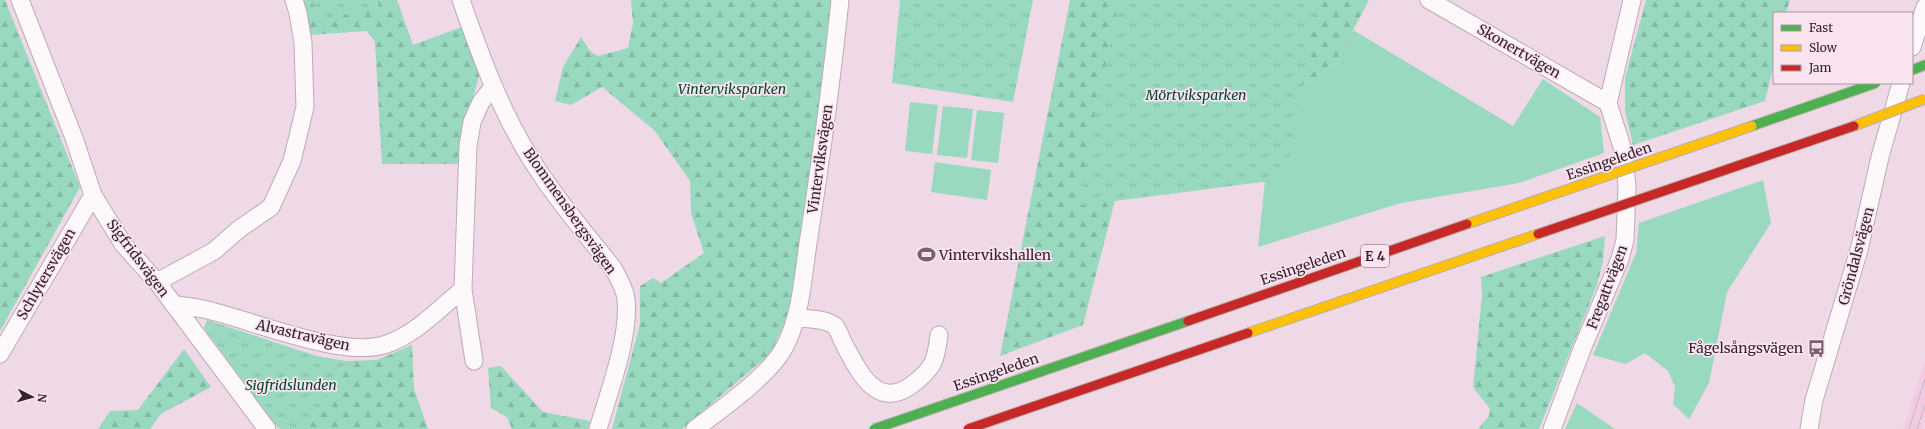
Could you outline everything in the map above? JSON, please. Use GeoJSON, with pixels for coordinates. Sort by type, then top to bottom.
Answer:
{"type":"FeatureCollection","features":[{"type":"Feature","properties":{"kind":"highway"},"geometry":{"type":"LineString","coordinates":[[1913,70],[1925,65]]}},
{"type":"Feature","properties":{"kind":"highway","name":"Essingeleden"},"geometry":{"type":"LineString","coordinates":[[874,429],[1873,84]]}},
{"type":"Feature","properties":{"kind":"highway","name":"E 4"},"geometry":{"type":"LineString","coordinates":[[968,429],[1848,127],[1925,99]]}},
{"type":"Feature","properties":{"kind":"street","name":"Sigfridsvägen"},"geometry":{"type":"LineString","coordinates":[[20,0],[74,138],[93,195],[123,244],[157,282],[262,428]]}},
{"type":"Feature","properties":{"kind":"street"},"geometry":{"type":"LineString","coordinates":[[157,282],[214,251],[238,230],[271,206],[280,189],[292,161],[305,107],[303,43],[298,13],[294,0]]}},
{"type":"Feature","properties":{"kind":"street","name":"Blommensbergsvägen"},"geometry":{"type":"LineString","coordinates":[[461,0],[493,87],[505,112],[530,156],[613,268],[623,287],[626,299],[625,323],[621,350],[598,429]]}},
{"type":"Feature","properties":{"kind":"street","name":"Vinterviksvägen"},"geometry":{"type":"LineString","coordinates":[[695,429],[725,406],[769,368],[784,349],[796,318],[820,165],[840,0]]}},
{"type":"Feature","properties":{"kind":"street","name":"Skonertvägen"},"geometry":{"type":"LineString","coordinates":[[1429,0],[1608,102]]}},
{"type":"Feature","properties":{"kind":"street"},"geometry":{"type":"LineString","coordinates":[[1608,102],[1632,0]]}},
{"type":"Feature","properties":{"kind":"street"},"geometry":{"type":"LineString","coordinates":[[1913,44],[1925,7]]}},
{"type":"Feature","properties":{"kind":"street","name":"Gröndalsvägen"},"geometry":{"type":"LineString","coordinates":[[1809,429],[1814,400],[1859,250],[1880,157],[1901,84]]}},
{"type":"Feature","properties":{"kind":"street"},"geometry":{"type":"LineString","coordinates":[[474,361],[463,289],[468,146],[472,122],[481,102],[493,87]]}},
{"type":"Feature","properties":{"kind":"street","name":"Fregattvägen"},"geometry":{"type":"LineString","coordinates":[[1552,429],[1582,349],[1620,259],[1625,240],[1627,186],[1623,150],[1608,102]]}},
{"type":"Feature","properties":{"kind":"street","name":"Schlytersvägen"},"geometry":{"type":"LineString","coordinates":[[0,354],[93,195]]}},
{"type":"Feature","properties":{"kind":"street","name":"Alvastravägen"},"geometry":{"type":"LineString","coordinates":[[173,304],[203,309],[347,348],[370,348],[386,345],[401,338],[416,328],[463,289]]}},
{"type":"Feature","properties":{"kind":"street"},"geometry":{"type":"LineString","coordinates":[[796,318],[821,320],[835,326],[866,382],[878,391],[892,393],[907,388],[924,375],[937,357],[939,335]]}},
{"type":"Feature","properties":{"kind":"shaded area"},"geometry":{"type":"Polygon","coordinates":[[[1925,361],[1925,420],[1922,429],[1903,429],[1925,361]]]}},
{"type":"Feature","properties":{"kind":"green space"},"geometry":{"type":"Polygon","coordinates":[[[0,0],[5,0],[80,187],[0,331],[0,0]]]}},
{"type":"Feature","properties":{"kind":"green space"},"geometry":{"type":"Polygon","coordinates":[[[301,0],[397,0],[413,45],[462,27],[479,76],[460,145],[458,164],[382,164],[375,42],[367,31],[309,35],[301,0]]]}},
{"type":"Feature","properties":{"kind":"green space"},"geometry":{"type":"Polygon","coordinates":[[[312,0],[377,0],[379,7],[317,21],[312,0]]]}},
{"type":"Feature","properties":{"kind":"green space","name":"Vinterviksparken"},"geometry":{"type":"Polygon","coordinates":[[[631,0],[833,0],[789,314],[770,354],[682,429],[612,429],[640,324],[640,286],[653,278],[661,283],[704,253],[691,213],[690,181],[654,130],[602,87],[571,105],[555,101],[563,67],[581,37],[590,51],[598,56],[628,48],[633,23],[631,0]]]}},
{"type":"Feature","properties":{"kind":"green space"},"geometry":{"type":"Polygon","coordinates":[[[900,0],[1033,0],[1013,102],[892,83],[900,0]]]}},
{"type":"Feature","properties":{"kind":"green space"},"geometry":{"type":"Polygon","coordinates":[[[1070,0],[1197,0],[1134,126],[1083,325],[1000,356],[1070,0]]]}},
{"type":"Feature","properties":{"kind":"green space","name":"Mörtviksparken"},"geometry":{"type":"Polygon","coordinates":[[[1119,0],[1318,0],[1285,179],[1076,206],[1119,0]]]}},
{"type":"Feature","properties":{"kind":"green space"},"geometry":{"type":"Polygon","coordinates":[[[1273,0],[1369,0],[1335,64],[1273,105],[1273,0]]]}},
{"type":"Feature","properties":{"kind":"green space"},"geometry":{"type":"Polygon","coordinates":[[[1646,0],[1790,0],[1786,12],[1773,12],[1773,68],[1765,101],[1633,145],[1625,111],[1625,78],[1646,0]]]}},
{"type":"Feature","properties":{"kind":"green space"},"geometry":{"type":"Polygon","coordinates":[[[1353,30],[1513,126],[1543,79],[1600,117],[1604,153],[1519,183],[1401,203],[1258,247],[1273,105],[1335,64],[1353,30]]]}},
{"type":"Feature","properties":{"kind":"green space"},"geometry":{"type":"Polygon","coordinates":[[[910,102],[938,105],[932,154],[905,151],[910,102]]]}},
{"type":"Feature","properties":{"kind":"green space"},"geometry":{"type":"Polygon","coordinates":[[[943,106],[973,109],[967,158],[937,155],[943,106]]]}},
{"type":"Feature","properties":{"kind":"green space"},"geometry":{"type":"Polygon","coordinates":[[[977,110],[1004,113],[998,163],[971,160],[977,110]]]}},
{"type":"Feature","properties":{"kind":"green space"},"geometry":{"type":"Polygon","coordinates":[[[935,162],[991,170],[987,200],[931,192],[935,162]]]}},
{"type":"Feature","properties":{"kind":"green space"},"geometry":{"type":"Polygon","coordinates":[[[1763,180],[1771,223],[1727,292],[1709,383],[1689,419],[1673,404],[1675,387],[1668,371],[1645,353],[1626,364],[1593,355],[1636,253],[1639,223],[1763,180]]]}},
{"type":"Feature","properties":{"kind":"green space"},"geometry":{"type":"Polygon","coordinates":[[[1605,236],[1603,261],[1597,285],[1539,429],[1478,429],[1489,416],[1490,409],[1473,387],[1482,296],[1481,277],[1605,236]]]}},
{"type":"Feature","properties":{"kind":"green space","name":"Sigfridslunden"},"geometry":{"type":"Polygon","coordinates":[[[207,320],[317,356],[346,361],[308,429],[280,429],[270,419],[204,328],[207,320]]]}},
{"type":"Feature","properties":{"kind":"green space"},"geometry":{"type":"Polygon","coordinates":[[[412,345],[414,389],[428,429],[308,429],[346,361],[377,360],[412,345]]]}},
{"type":"Feature","properties":{"kind":"green space"},"geometry":{"type":"Polygon","coordinates":[[[184,349],[211,387],[161,414],[150,429],[98,429],[110,411],[138,410],[184,349]]]}},
{"type":"Feature","properties":{"kind":"green space"},"geometry":{"type":"Polygon","coordinates":[[[501,366],[543,412],[590,421],[588,429],[512,429],[507,417],[491,408],[488,368],[501,366]]]}},
{"type":"Feature","properties":{"kind":"green space"},"geometry":{"type":"Polygon","coordinates":[[[1577,403],[1615,429],[1565,429],[1577,403]]]}},
{"type":"Feature","properties":{"kind":"tram line"},"geometry":{"type":"LineString","coordinates":[[1909,429],[1925,379]]}},
{"type":"Feature","properties":{"kind":"tram line"},"geometry":{"type":"LineString","coordinates":[[1917,429],[1925,405]]}},
{"type":"Feature","properties":{"kind":"traffic: fast"},"geometry":{"type":"LineString","coordinates":[[1913,70],[1925,65]]}},
{"type":"Feature","properties":{"kind":"traffic: fast"},"geometry":{"type":"LineString","coordinates":[[1752,126],[1873,84]]}},
{"type":"Feature","properties":{"kind":"traffic: fast"},"geometry":{"type":"LineString","coordinates":[[874,429],[1188,321]]}},
{"type":"Feature","properties":{"kind":"traffic: slow"},"geometry":{"type":"LineString","coordinates":[[1854,126],[1925,99]]}},
{"type":"Feature","properties":{"kind":"traffic: slow"},"geometry":{"type":"LineString","coordinates":[[1467,224],[1752,126]]}},
{"type":"Feature","properties":{"kind":"traffic: slow"},"geometry":{"type":"LineString","coordinates":[[1248,333],[1538,234]]}},
{"type":"Feature","properties":{"kind":"traffic: jam"},"geometry":{"type":"LineString","coordinates":[[1538,234],[1854,126]]}},
{"type":"Feature","properties":{"kind":"traffic: jam"},"geometry":{"type":"LineString","coordinates":[[1188,321],[1467,224]]}},
{"type":"Feature","properties":{"kind":"traffic: jam"},"geometry":{"type":"LineString","coordinates":[[968,429],[1248,333]]}},
{"type":"Feature","properties":{"kind":"place","name":"Vintervikshallen"},"geometry":{"type":"Point","coordinates":[926,255]}},
{"type":"Feature","properties":{"kind":"place","name":"Fågelsångsvägen"},"geometry":{"type":"Point","coordinates":[1816,348]}}]}
